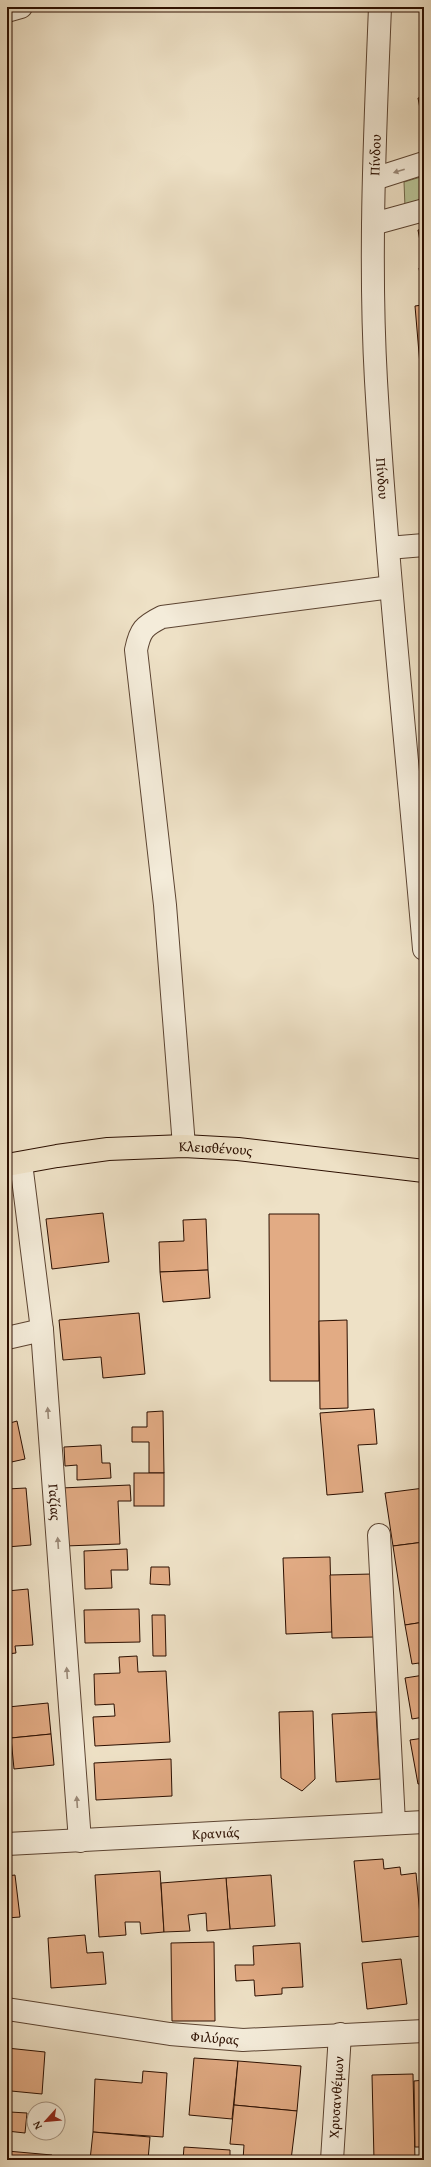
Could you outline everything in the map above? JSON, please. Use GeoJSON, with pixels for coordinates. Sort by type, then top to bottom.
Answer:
{"type":"FeatureCollection","features":[{"type":"Feature","properties":{"kind":"main road","name":"Κλεισθένους"},"geometry":{"type":"LineString","coordinates":[[14,1164],[108,1149],[184,1146],[238,1149],[424,1171]]}},
{"type":"Feature","properties":{"kind":"street"},"geometry":{"type":"LineString","coordinates":[[7,11],[22,7]]}},
{"type":"Feature","properties":{"kind":"street","name":"Πίνδου"},"geometry":{"type":"LineString","coordinates":[[380,7],[373,224],[376,380],[391,587],[420,838],[424,949]]}},
{"type":"Feature","properties":{"kind":"street"},"geometry":{"type":"LineString","coordinates":[[374,180],[424,163]]}},
{"type":"Feature","properties":{"kind":"street"},"geometry":{"type":"LineString","coordinates":[[373,224],[424,210]]}},
{"type":"Feature","properties":{"kind":"street"},"geometry":{"type":"LineString","coordinates":[[388,548],[424,545]]}},
{"type":"Feature","properties":{"kind":"street"},"geometry":{"type":"LineString","coordinates":[[184,1146],[164,898],[136,650],[139,635],[148,624],[162,617],[391,587]]}},
{"type":"Feature","properties":{"kind":"street","name":"Γαζίας"},"geometry":{"type":"LineString","coordinates":[[14,1164],[42,1330],[80,1841]]}},
{"type":"Feature","properties":{"kind":"street"},"geometry":{"type":"LineString","coordinates":[[7,1338],[42,1330]]}},
{"type":"Feature","properties":{"kind":"street"},"geometry":{"type":"LineString","coordinates":[[379,1535],[394,1823]]}},
{"type":"Feature","properties":{"kind":"street","name":"Κρανιάς"},"geometry":{"type":"LineString","coordinates":[[7,1844],[424,1822]]}},
{"type":"Feature","properties":{"kind":"street","name":"Φιλύρας"},"geometry":{"type":"LineString","coordinates":[[7,2009],[170,2034],[243,2040],[424,2031]]}},
{"type":"Feature","properties":{"kind":"street","name":"Χρυσανθέμων"},"geometry":{"type":"LineString","coordinates":[[332,2160],[340,2034]]}},
{"type":"Feature","properties":{"kind":"green space"},"geometry":{"type":"Polygon","coordinates":[[[424,176],[424,201],[405,207],[404,182],[424,176]]]}},
{"type":"Feature","properties":{"kind":"building"},"geometry":{"type":"Polygon","coordinates":[[[424,97],[424,130],[418,98],[424,97]]]}},
{"type":"Feature","properties":{"kind":"building"},"geometry":{"type":"Polygon","coordinates":[[[424,229],[424,263],[418,230],[424,229]]]}},
{"type":"Feature","properties":{"kind":"building"},"geometry":{"type":"Polygon","coordinates":[[[424,267],[424,280],[421,280],[419,268],[424,267]]]}},
{"type":"Feature","properties":{"kind":"building"},"geometry":{"type":"Polygon","coordinates":[[[421,301],[424,301],[424,364],[420,365],[415,306],[422,305],[421,301]]]}},
{"type":"Feature","properties":{"kind":"building"},"geometry":{"type":"Polygon","coordinates":[[[420,368],[424,368],[424,391],[421,391],[420,368]]]}},
{"type":"Feature","properties":{"kind":"building"},"geometry":{"type":"Polygon","coordinates":[[[420,396],[424,397],[424,427],[422,428],[420,396]]]}},
{"type":"Feature","properties":{"kind":"building"},"geometry":{"type":"Polygon","coordinates":[[[103,1213],[109,1262],[52,1269],[46,1219],[103,1213]]]}},
{"type":"Feature","properties":{"kind":"building"},"geometry":{"type":"Polygon","coordinates":[[[269,1214],[319,1214],[319,1381],[270,1381],[269,1214]]]}},
{"type":"Feature","properties":{"kind":"building"},"geometry":{"type":"Polygon","coordinates":[[[206,1219],[208,1270],[160,1272],[159,1242],[184,1241],[183,1220],[206,1219]]]}},
{"type":"Feature","properties":{"kind":"building"},"geometry":{"type":"Polygon","coordinates":[[[208,1270],[210,1298],[163,1302],[160,1272],[208,1270]]]}},
{"type":"Feature","properties":{"kind":"building"},"geometry":{"type":"Polygon","coordinates":[[[139,1313],[145,1374],[103,1378],[101,1357],[63,1360],[59,1320],[139,1313]]]}},
{"type":"Feature","properties":{"kind":"building"},"geometry":{"type":"Polygon","coordinates":[[[347,1320],[348,1408],[320,1409],[319,1321],[347,1320]]]}},
{"type":"Feature","properties":{"kind":"building"},"geometry":{"type":"Polygon","coordinates":[[[374,1409],[377,1444],[358,1445],[363,1492],[327,1495],[320,1413],[374,1409]]]}},
{"type":"Feature","properties":{"kind":"building"},"geometry":{"type":"Polygon","coordinates":[[[7,1410],[10,1423],[17,1421],[25,1459],[7,1463],[7,1410]]]}},
{"type":"Feature","properties":{"kind":"building"},"geometry":{"type":"Polygon","coordinates":[[[163,1411],[164,1473],[149,1473],[149,1442],[132,1442],[132,1427],[147,1427],[147,1412],[163,1411]]]}},
{"type":"Feature","properties":{"kind":"building"},"geometry":{"type":"Polygon","coordinates":[[[101,1445],[102,1463],[110,1463],[111,1478],[77,1480],[77,1465],[65,1466],[64,1447],[101,1445]]]}},
{"type":"Feature","properties":{"kind":"building"},"geometry":{"type":"Polygon","coordinates":[[[134,1473],[164,1473],[164,1506],[134,1506],[134,1473]]]}},
{"type":"Feature","properties":{"kind":"building"},"geometry":{"type":"Polygon","coordinates":[[[130,1485],[131,1501],[118,1501],[120,1544],[65,1546],[61,1488],[130,1485]]]}},
{"type":"Feature","properties":{"kind":"building"},"geometry":{"type":"Polygon","coordinates":[[[26,1488],[31,1545],[7,1547],[7,1489],[26,1488]]]}},
{"type":"Feature","properties":{"kind":"building"},"geometry":{"type":"Polygon","coordinates":[[[424,1488],[424,1542],[393,1546],[385,1493],[424,1488]]]}},
{"type":"Feature","properties":{"kind":"building"},"geometry":{"type":"Polygon","coordinates":[[[424,1542],[424,1622],[405,1625],[393,1546],[424,1542]]]}},
{"type":"Feature","properties":{"kind":"building"},"geometry":{"type":"Polygon","coordinates":[[[127,1549],[128,1570],[111,1570],[112,1588],[85,1589],[84,1551],[127,1549]]]}},
{"type":"Feature","properties":{"kind":"building"},"geometry":{"type":"Polygon","coordinates":[[[330,1557],[332,1632],[286,1634],[283,1558],[330,1557]]]}},
{"type":"Feature","properties":{"kind":"building"},"geometry":{"type":"Polygon","coordinates":[[[151,1567],[169,1567],[170,1585],[150,1584],[151,1567]]]}},
{"type":"Feature","properties":{"kind":"building"},"geometry":{"type":"Polygon","coordinates":[[[372,1574],[374,1637],[332,1638],[330,1575],[372,1574]]]}},
{"type":"Feature","properties":{"kind":"building"},"geometry":{"type":"Polygon","coordinates":[[[28,1589],[33,1645],[15,1646],[16,1653],[7,1654],[7,1591],[28,1589]]]}},
{"type":"Feature","properties":{"kind":"building"},"geometry":{"type":"Polygon","coordinates":[[[139,1609],[140,1642],[85,1643],[84,1610],[139,1609]]]}},
{"type":"Feature","properties":{"kind":"building"},"geometry":{"type":"Polygon","coordinates":[[[152,1615],[165,1615],[166,1656],[153,1656],[152,1615]]]}},
{"type":"Feature","properties":{"kind":"building"},"geometry":{"type":"Polygon","coordinates":[[[424,1622],[424,1675],[421,1676],[419,1663],[412,1664],[405,1625],[424,1622]]]}},
{"type":"Feature","properties":{"kind":"building"},"geometry":{"type":"Polygon","coordinates":[[[137,1656],[138,1672],[166,1671],[170,1742],[95,1746],[93,1717],[115,1716],[114,1704],[95,1705],[94,1674],[120,1673],[119,1657],[137,1656]]]}},
{"type":"Feature","properties":{"kind":"building"},"geometry":{"type":"Polygon","coordinates":[[[424,1675],[424,1717],[412,1719],[405,1678],[424,1675]]]}},
{"type":"Feature","properties":{"kind":"building"},"geometry":{"type":"Polygon","coordinates":[[[48,1703],[51,1734],[11,1738],[8,1707],[48,1703]]]}},
{"type":"Feature","properties":{"kind":"building"},"geometry":{"type":"Polygon","coordinates":[[[313,1711],[315,1779],[302,1791],[281,1778],[279,1712],[313,1711]]]}},
{"type":"Feature","properties":{"kind":"building"},"geometry":{"type":"Polygon","coordinates":[[[376,1712],[380,1779],[336,1782],[332,1714],[376,1712]]]}},
{"type":"Feature","properties":{"kind":"building"},"geometry":{"type":"Polygon","coordinates":[[[51,1734],[54,1765],[14,1769],[11,1738],[51,1734]]]}},
{"type":"Feature","properties":{"kind":"building"},"geometry":{"type":"Polygon","coordinates":[[[424,1738],[424,1783],[418,1784],[410,1740],[424,1738]]]}},
{"type":"Feature","properties":{"kind":"building"},"geometry":{"type":"Polygon","coordinates":[[[171,1759],[172,1796],[96,1800],[94,1763],[171,1759]]]}},
{"type":"Feature","properties":{"kind":"building"},"geometry":{"type":"Polygon","coordinates":[[[383,1859],[384,1869],[400,1867],[401,1875],[416,1873],[422,1936],[362,1942],[354,1861],[383,1859]]]}},
{"type":"Feature","properties":{"kind":"building"},"geometry":{"type":"Polygon","coordinates":[[[160,1871],[164,1932],[141,1934],[140,1922],[125,1922],[126,1935],[99,1937],[95,1875],[160,1871]]]}},
{"type":"Feature","properties":{"kind":"building"},"geometry":{"type":"Polygon","coordinates":[[[15,1875],[20,1917],[7,1918],[7,1876],[15,1875]]]}},
{"type":"Feature","properties":{"kind":"building"},"geometry":{"type":"Polygon","coordinates":[[[271,1875],[275,1926],[230,1929],[226,1878],[271,1875]]]}},
{"type":"Feature","properties":{"kind":"building"},"geometry":{"type":"Polygon","coordinates":[[[226,1878],[230,1929],[207,1931],[206,1913],[188,1915],[190,1931],[164,1932],[161,1883],[226,1878]]]}},
{"type":"Feature","properties":{"kind":"building"},"geometry":{"type":"Polygon","coordinates":[[[85,1935],[87,1953],[103,1952],[106,1984],[51,1988],[48,1938],[85,1935]]]}},
{"type":"Feature","properties":{"kind":"building"},"geometry":{"type":"Polygon","coordinates":[[[214,1942],[215,2021],[172,2021],[171,1943],[214,1942]]]}},
{"type":"Feature","properties":{"kind":"building"},"geometry":{"type":"Polygon","coordinates":[[[300,1943],[303,1987],[282,1988],[282,1994],[255,1996],[254,1980],[236,1981],[235,1965],[254,1965],[253,1946],[300,1943]]]}},
{"type":"Feature","properties":{"kind":"building"},"geometry":{"type":"Polygon","coordinates":[[[401,1959],[407,2004],[367,2009],[362,1963],[401,1959]]]}},
{"type":"Feature","properties":{"kind":"building"},"geometry":{"type":"Polygon","coordinates":[[[7,2048],[45,2052],[42,2094],[11,2091],[10,2112],[26,2113],[25,2133],[7,2131],[7,2048]]]}},
{"type":"Feature","properties":{"kind":"building"},"geometry":{"type":"Polygon","coordinates":[[[194,2058],[238,2061],[232,2119],[189,2115],[194,2058]]]}},
{"type":"Feature","properties":{"kind":"building"},"geometry":{"type":"Polygon","coordinates":[[[238,2061],[301,2066],[297,2111],[234,2105],[238,2061]]]}},
{"type":"Feature","properties":{"kind":"building"},"geometry":{"type":"Polygon","coordinates":[[[143,2071],[167,2073],[163,2137],[93,2132],[95,2079],[142,2083],[143,2071]]]}},
{"type":"Feature","properties":{"kind":"building"},"geometry":{"type":"Polygon","coordinates":[[[413,2074],[415,2160],[374,2160],[372,2075],[413,2074]]]}},
{"type":"Feature","properties":{"kind":"building"},"geometry":{"type":"Polygon","coordinates":[[[424,2080],[424,2147],[415,2147],[414,2081],[424,2080]]]}},
{"type":"Feature","properties":{"kind":"building"},"geometry":{"type":"Polygon","coordinates":[[[234,2105],[297,2111],[291,2160],[243,2160],[244,2145],[230,2144],[234,2105]]]}},
{"type":"Feature","properties":{"kind":"building"},"geometry":{"type":"Polygon","coordinates":[[[93,2132],[150,2137],[148,2160],[90,2160],[93,2132]]]}},
{"type":"Feature","properties":{"kind":"building"},"geometry":{"type":"Polygon","coordinates":[[[184,2147],[230,2150],[230,2160],[183,2160],[184,2147]]]}},
{"type":"Feature","properties":{"kind":"building"},"geometry":{"type":"Polygon","coordinates":[[[7,2151],[52,2155],[51,2160],[7,2160],[7,2151]]]}}]}
